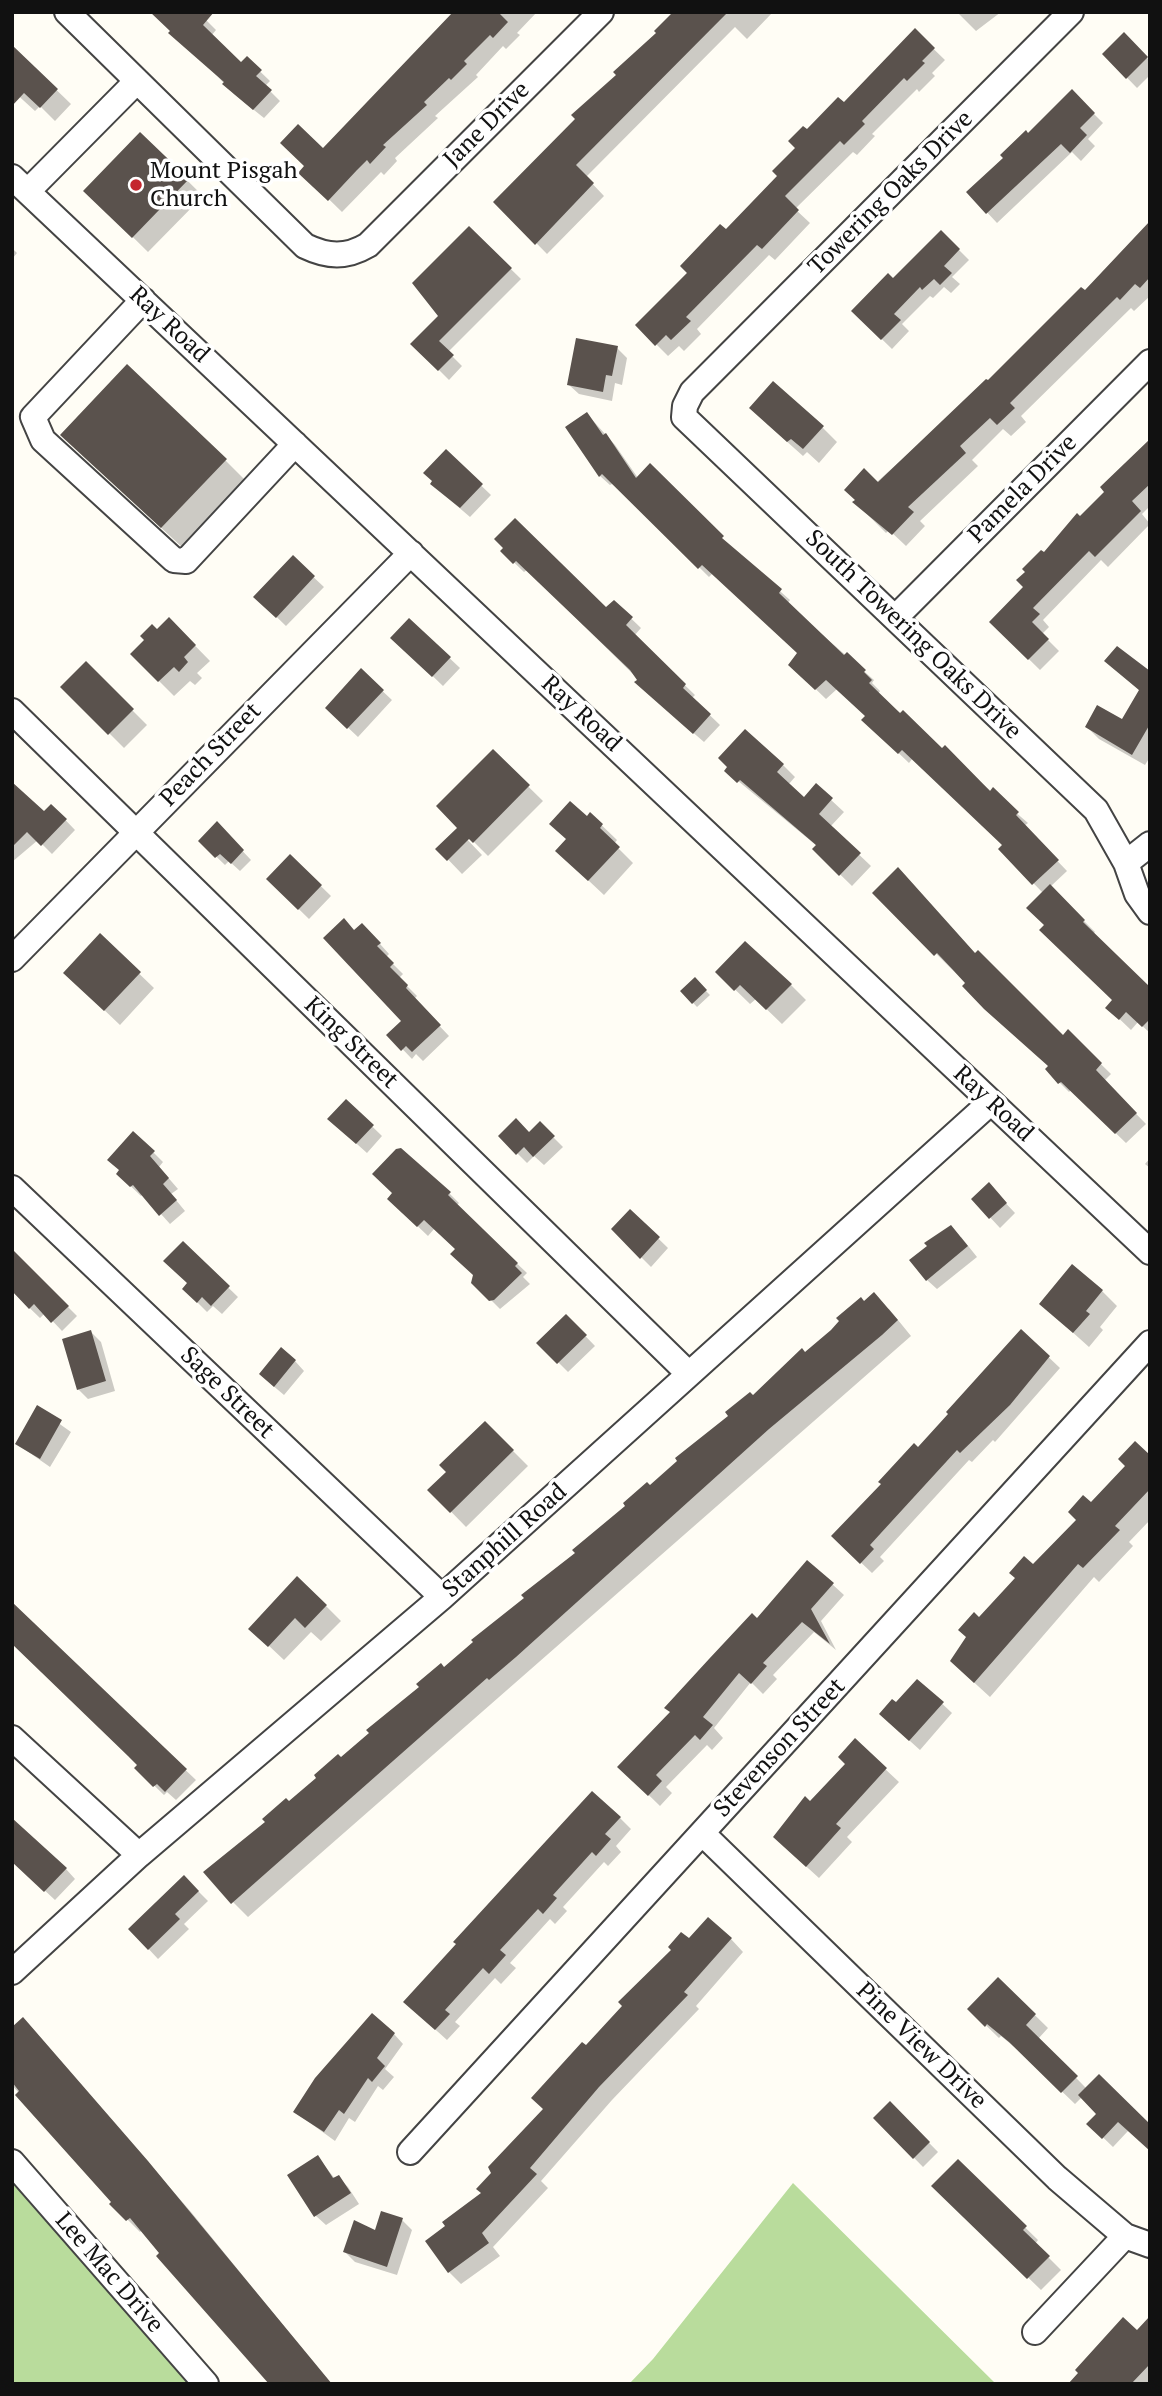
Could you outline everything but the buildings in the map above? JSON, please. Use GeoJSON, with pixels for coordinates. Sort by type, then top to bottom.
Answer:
{"type":"FeatureCollection","features":[{"type":"Feature","properties":{"kind":"street","name":"Jane Drive"},"geometry":{"type":"LineString","coordinates":[[67,12],[305,246],[321,254],[340,256],[357,251],[373,239],[601,12]]}},
{"type":"Feature","properties":{"kind":"street","name":"Towering Oaks Drive"},"geometry":{"type":"LineString","coordinates":[[711,374],[1071,12]]}},
{"type":"Feature","properties":{"kind":"street"},"geometry":{"type":"LineString","coordinates":[[20,184],[137,81]]}},
{"type":"Feature","properties":{"kind":"street","name":"Ray Road"},"geometry":{"type":"LineString","coordinates":[[20,184],[1150,1252]]}},
{"type":"Feature","properties":{"kind":"street"},"geometry":{"type":"LineString","coordinates":[[143,300],[33,417],[43,440],[79,475],[174,560],[186,561],[295,444]]}},
{"type":"Feature","properties":{"kind":"street","name":"Pamela Drive"},"geometry":{"type":"LineString","coordinates":[[896,617],[1150,362]]}},
{"type":"Feature","properties":{"kind":"street","name":"South Towering Oaks Drive"},"geometry":{"type":"LineString","coordinates":[[711,374],[692,392],[685,406],[684,417],[1096,810],[1126,863],[1137,894],[1150,912]]}},
{"type":"Feature","properties":{"kind":"street","name":"Peach Street"},"geometry":{"type":"LineString","coordinates":[[12,959],[411,553]]}},
{"type":"Feature","properties":{"kind":"street","name":"King Street"},"geometry":{"type":"LineString","coordinates":[[12,711],[689,1374]]}},
{"type":"Feature","properties":{"kind":"street"},"geometry":{"type":"LineString","coordinates":[[1126,863],[1150,844]]}},
{"type":"Feature","properties":{"kind":"street","name":"Stanphill Road"},"geometry":{"type":"LineString","coordinates":[[12,1972],[139,1855],[442,1597],[991,1102]]}},
{"type":"Feature","properties":{"kind":"street","name":"Sage Street"},"geometry":{"type":"LineString","coordinates":[[12,1188],[442,1597]]}},
{"type":"Feature","properties":{"kind":"street","name":"Stevenson Street"},"geometry":{"type":"LineString","coordinates":[[410,2152],[1150,1343]]}},
{"type":"Feature","properties":{"kind":"street"},"geometry":{"type":"LineString","coordinates":[[12,1738],[139,1855]]}},
{"type":"Feature","properties":{"kind":"street","name":"Pine View Drive"},"geometry":{"type":"LineString","coordinates":[[702,1833],[1057,2178],[1125,2236],[1150,2245]]}},
{"type":"Feature","properties":{"kind":"street","name":"Lee Mac Drive"},"geometry":{"type":"LineString","coordinates":[[12,2162],[206,2384]]}},
{"type":"Feature","properties":{"kind":"street"},"geometry":{"type":"LineString","coordinates":[[1035,2332],[1125,2236]]}},
{"type":"Feature","properties":{"kind":"green space"},"geometry":{"type":"Polygon","coordinates":[[[12,2162],[206,2384],[12,2384],[12,2162]]]}},
{"type":"Feature","properties":{"kind":"green space"},"geometry":{"type":"Polygon","coordinates":[[[793,2183],[996,2384],[629,2384],[653,2359],[793,2183]]]}},
{"type":"Feature","properties":{"kind":"place","name":"Mount Pisgah Church"},"geometry":{"type":"Point","coordinates":[136,185]}}]}
